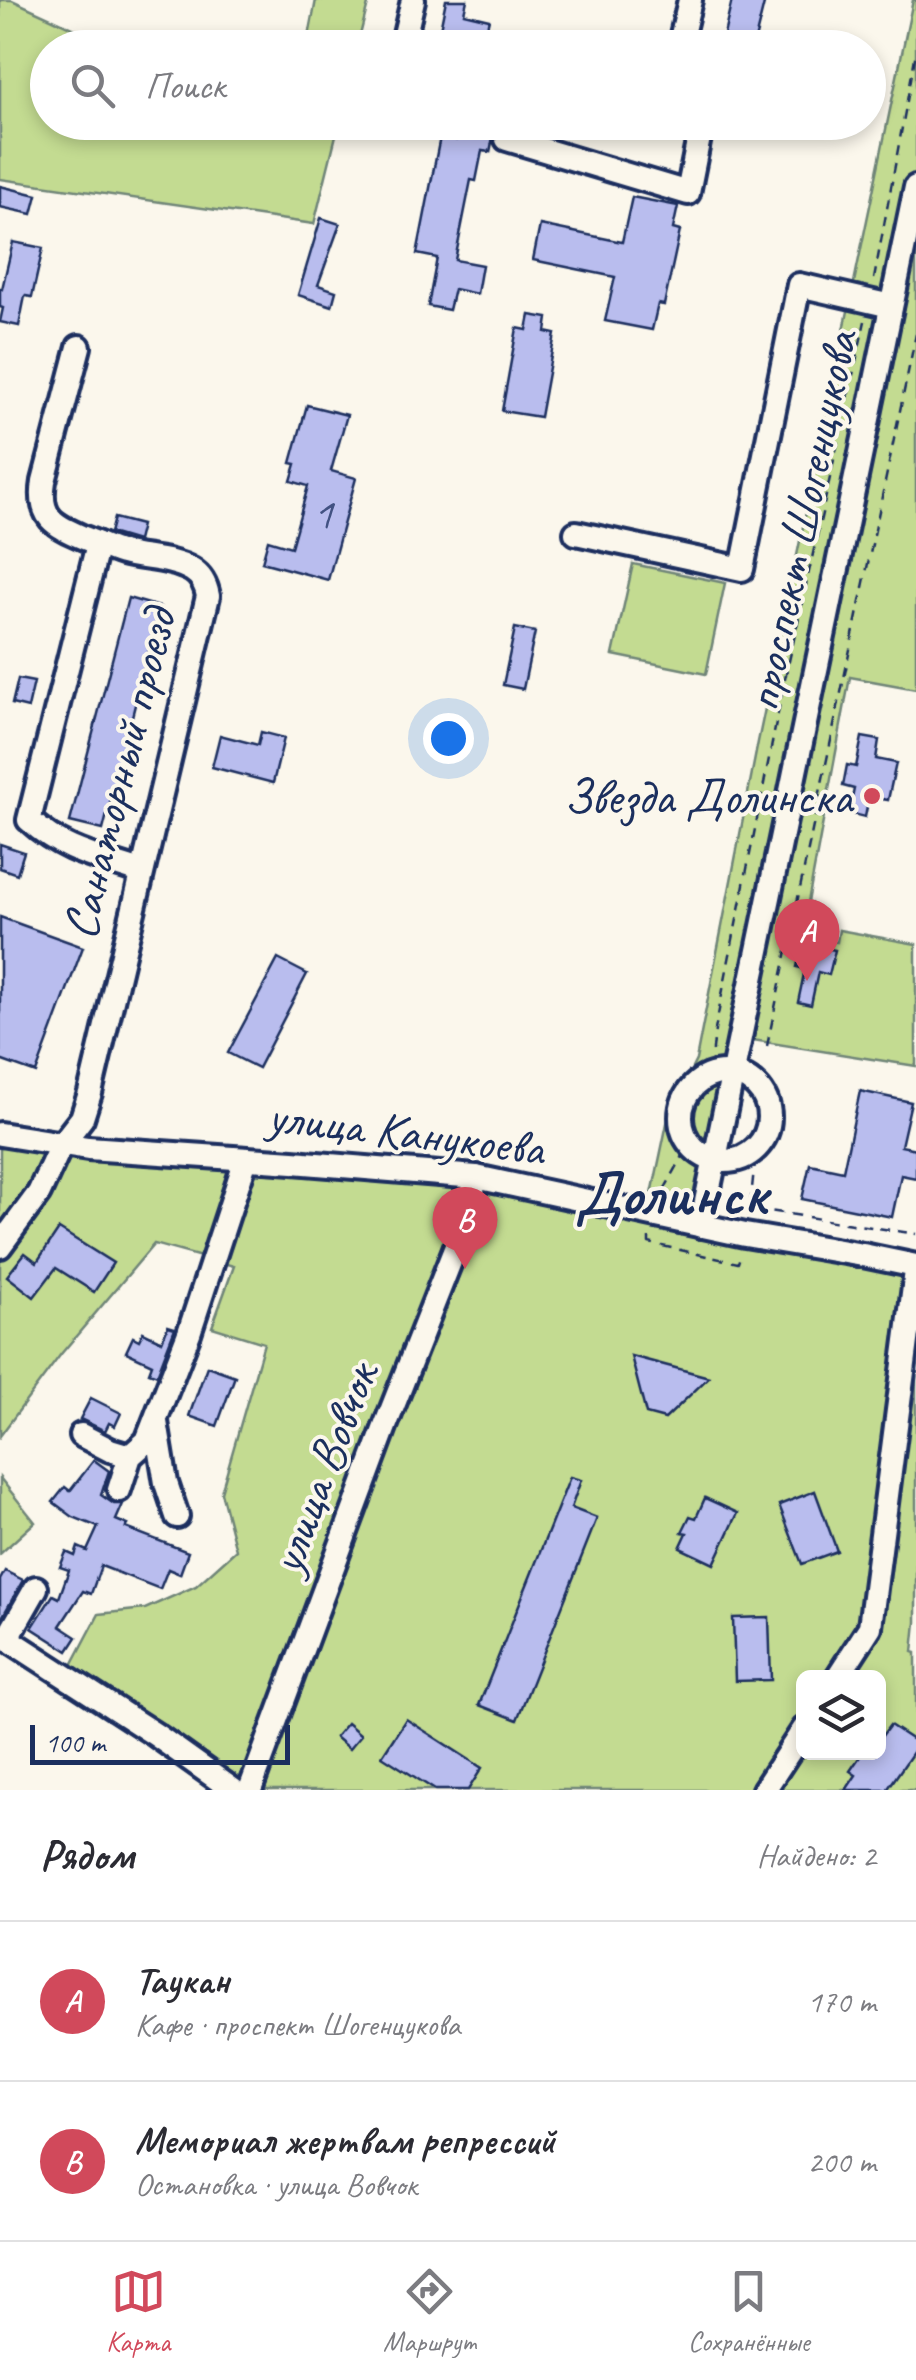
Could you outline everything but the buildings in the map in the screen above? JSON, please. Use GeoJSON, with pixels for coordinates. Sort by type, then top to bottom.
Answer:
{"type":"FeatureCollection","features":[{"type":"Feature","properties":{"kind":"street"},"geometry":{"type":"LineString","coordinates":[[406,30],[413,0]]}},
{"type":"Feature","properties":{"kind":"street"},"geometry":{"type":"LineString","coordinates":[[683,30],[690,0]]}},
{"type":"Feature","properties":{"kind":"street"},"geometry":{"type":"LineString","coordinates":[[510,140],[688,192],[698,140]]}},
{"type":"Feature","properties":{"kind":"street","name":"проспект Шогенцукова"},"geometry":{"type":"LineString","coordinates":[[702,1226],[714,1160],[721,1071],[880,304],[916,186]]}},
{"type":"Feature","properties":{"kind":"street"},"geometry":{"type":"LineString","coordinates":[[576,533],[742,569],[799,285],[880,304]]}},
{"type":"Feature","properties":{"kind":"street","name":"Санаторный проезд"},"geometry":{"type":"LineString","coordinates":[[0,1246],[32,1206],[62,1145],[82,1118],[90,1093],[208,596],[204,581],[193,570],[98,544],[54,524],[43,507],[42,496],[78,347]]}},
{"type":"Feature","properties":{"kind":"street"},"geometry":{"type":"LineString","coordinates":[[98,544],[29,820],[64,847],[141,872]]}},
{"type":"Feature","properties":{"kind":"street"},"geometry":{"type":"LineString","coordinates":[[721,1071],[747,1078],[759,1089],[769,1118],[757,1147],[745,1156],[714,1160],[688,1140],[682,1108],[688,1092],[700,1080],[721,1071]]}},
{"type":"Feature","properties":{"kind":"street","name":"улица Канукоева"},"geometry":{"type":"LineString","coordinates":[[0,1134],[62,1145],[476,1177],[916,1268]]}},
{"type":"Feature","properties":{"kind":"street"},"geometry":{"type":"LineString","coordinates":[[120,1490],[130,1456],[146,1441],[190,1333],[246,1158]]}},
{"type":"Feature","properties":{"kind":"street","name":"улица Вовчок"},"geometry":{"type":"LineString","coordinates":[[250,1790],[466,1221],[476,1177]]}},
{"type":"Feature","properties":{"kind":"street"},"geometry":{"type":"LineString","coordinates":[[842,1670],[870,1627],[916,1268]]}},
{"type":"Feature","properties":{"kind":"street"},"geometry":{"type":"LineString","coordinates":[[155,1419],[176,1516]]}},
{"type":"Feature","properties":{"kind":"street"},"geometry":{"type":"LineString","coordinates":[[81,1434],[130,1456]]}},
{"type":"Feature","properties":{"kind":"street"},"geometry":{"type":"LineString","coordinates":[[36,1588],[12,1630],[11,1640],[233,1790]]}},
{"type":"Feature","properties":{"kind":"street"},"geometry":{"type":"LineString","coordinates":[[764,1790],[796,1741]]}},
{"type":"Feature","properties":{"kind":"path"},"geometry":{"type":"LineString","coordinates":[[721,1071],[715,1030],[783,688],[880,304],[916,52]]}},
{"type":"Feature","properties":{"kind":"path"},"geometry":{"type":"LineString","coordinates":[[767,1046],[916,334]]}},
{"type":"Feature","properties":{"kind":"path"},"geometry":{"type":"LineString","coordinates":[[660,1196],[683,1156]]}},
{"type":"Feature","properties":{"kind":"path"},"geometry":{"type":"LineString","coordinates":[[748,1216],[755,1159]]}},
{"type":"Feature","properties":{"kind":"path"},"geometry":{"type":"LineString","coordinates":[[664,1190],[676,1195]]}},
{"type":"Feature","properties":{"kind":"path"},"geometry":{"type":"LineString","coordinates":[[736,1208],[916,1234]]}},
{"type":"Feature","properties":{"kind":"path"},"geometry":{"type":"LineString","coordinates":[[649,1236],[648,1243],[738,1263],[743,1247]]}},
{"type":"Feature","properties":{"kind":"green space"},"geometry":{"type":"Polygon","coordinates":[[[0,0],[12,0],[77,30],[30,30],[30,140],[335,140],[314,224],[0,179],[0,0]]]}},
{"type":"Feature","properties":{"kind":"green space"},"geometry":{"type":"Polygon","coordinates":[[[316,0],[369,0],[361,30],[310,30],[316,0]]]}},
{"type":"Feature","properties":{"kind":"green space"},"geometry":{"type":"Polygon","coordinates":[[[916,0],[916,689],[850,677],[808,902],[809,914],[816,915],[813,938],[837,942],[839,930],[916,944],[916,1066],[740,1038],[702,1225],[916,1266],[916,1790],[216,1790],[62,1684],[99,1614],[145,1609],[196,1586],[236,1550],[221,1492],[264,1343],[212,1327],[234,1266],[154,1244],[61,1354],[0,1436],[0,1134],[293,1162],[648,1213],[669,1114],[696,1060],[758,742],[916,0]]]}},
{"type":"Feature","properties":{"kind":"green space"},"geometry":{"type":"Polygon","coordinates":[[[633,564],[725,583],[706,674],[613,655],[633,564]]]}},
{"type":"Feature","properties":{"kind":"green space"},"geometry":{"type":"Polygon","coordinates":[[[0,1478],[35,1522],[0,1554],[0,1478]]]}},
{"type":"Feature","properties":{"kind":"place","name":"Звезда Долинска"},"geometry":{"type":"Point","coordinates":[872,796]}},
{"type":"Feature","properties":{"kind":"place","name":"Таукан"},"geometry":{"type":"Point","coordinates":[807,981]}},
{"type":"Feature","properties":{"kind":"place","name":"Мемориал жертвам репрессий"},"geometry":{"type":"Point","coordinates":[465,1269]}},
{"type":"Feature","properties":{"kind":"district","name":"Долинск"},"geometry":{"type":"Point","coordinates":[671,1194]}}]}
